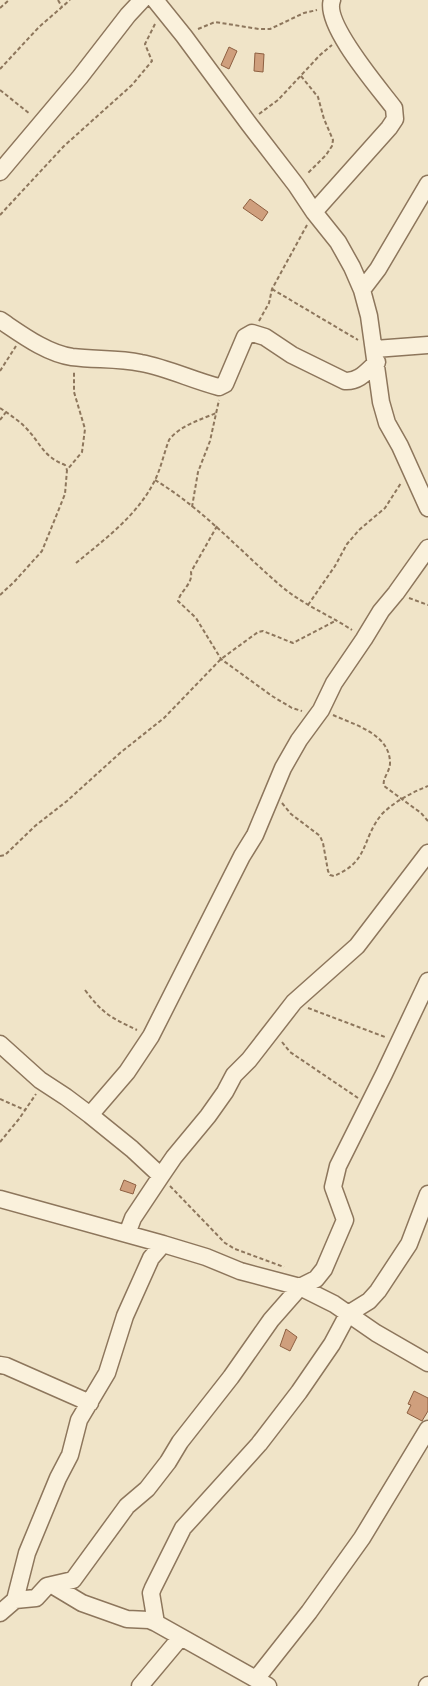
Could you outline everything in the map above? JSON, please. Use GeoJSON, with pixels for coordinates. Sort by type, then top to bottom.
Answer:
{"type":"FeatureCollection","features":[{"type":"Feature","properties":{"kind":"street"},"geometry":{"type":"LineString","coordinates":[[0,172],[142,0]]}},
{"type":"Feature","properties":{"kind":"street"},"geometry":{"type":"LineString","coordinates":[[155,0],[296,185],[314,212],[338,242],[352,267],[362,290],[369,316],[381,402],[386,422],[428,508]]}},
{"type":"Feature","properties":{"kind":"street"},"geometry":{"type":"LineString","coordinates":[[314,212],[384,134],[395,116],[394,108],[342,38],[333,18],[331,3]]}},
{"type":"Feature","properties":{"kind":"street"},"geometry":{"type":"LineString","coordinates":[[362,290],[378,269],[428,184]]}},
{"type":"Feature","properties":{"kind":"street"},"geometry":{"type":"LineString","coordinates":[[0,320],[49,350],[75,357],[128,360],[165,369],[219,387],[223,386],[245,337],[252,333],[265,337],[292,355],[345,381],[352,382],[360,378],[376,356],[428,345]]}},
{"type":"Feature","properties":{"kind":"street"},"geometry":{"type":"LineString","coordinates":[[90,1115],[127,1072],[150,1036],[242,856],[255,835],[274,787],[299,740],[321,710],[334,683],[381,611],[428,548]]}},
{"type":"Feature","properties":{"kind":"street"},"geometry":{"type":"LineString","coordinates":[[127,1234],[133,1218],[160,1176],[208,1116],[225,1092],[234,1074],[249,1060],[294,1002],[357,946],[428,853]]}},
{"type":"Feature","properties":{"kind":"street"},"geometry":{"type":"LineString","coordinates":[[15,1600],[36,1598],[47,1586],[73,1580],[127,1506],[148,1489],[180,1442],[231,1377],[271,1320],[300,1287],[316,1279],[324,1269],[345,1220],[333,1188],[338,1166],[428,981]]}},
{"type":"Feature","properties":{"kind":"street"},"geometry":{"type":"LineString","coordinates":[[0,1044],[40,1080],[90,1115],[132,1149],[160,1176]]}},
{"type":"Feature","properties":{"kind":"street"},"geometry":{"type":"LineString","coordinates":[[156,1623],[151,1593],[183,1528],[259,1444],[299,1392],[332,1344],[348,1314],[370,1301],[382,1286],[409,1244],[428,1194]]}},
{"type":"Feature","properties":{"kind":"street"},"geometry":{"type":"LineString","coordinates":[[0,1199],[163,1244],[240,1271],[300,1287],[334,1304],[376,1333],[428,1363]]}},
{"type":"Feature","properties":{"kind":"street"},"geometry":{"type":"LineString","coordinates":[[0,1613],[15,1600],[27,1553],[58,1478],[70,1455],[79,1420],[107,1373],[121,1323],[151,1258],[163,1244]]}},
{"type":"Feature","properties":{"kind":"street"},"geometry":{"type":"LineString","coordinates":[[0,1365],[90,1402]]}},
{"type":"Feature","properties":{"kind":"street"},"geometry":{"type":"LineString","coordinates":[[52,1585],[82,1603],[127,1619],[149,1620],[156,1623],[262,1682],[308,1612],[362,1538],[428,1429]]}},
{"type":"Feature","properties":{"kind":"street"},"geometry":{"type":"LineString","coordinates":[[140,1686],[181,1637]]}},
{"type":"Feature","properties":{"kind":"path"},"geometry":{"type":"LineString","coordinates":[[0,8],[9,0]]}},
{"type":"Feature","properties":{"kind":"path"},"geometry":{"type":"LineString","coordinates":[[58,0],[62,8]]}},
{"type":"Feature","properties":{"kind":"path"},"geometry":{"type":"LineString","coordinates":[[0,69],[39,27],[70,0]]}},
{"type":"Feature","properties":{"kind":"path"},"geometry":{"type":"LineString","coordinates":[[184,36],[215,22],[270,29],[331,3]]}},
{"type":"Feature","properties":{"kind":"path"},"geometry":{"type":"LineString","coordinates":[[0,215],[64,146],[132,85],[146,69],[152,61],[146,44],[153,27],[166,12]]}},
{"type":"Feature","properties":{"kind":"path"},"geometry":{"type":"LineString","coordinates":[[249,124],[261,112],[278,100],[320,55],[342,38]]}},
{"type":"Feature","properties":{"kind":"path"},"geometry":{"type":"LineString","coordinates":[[296,185],[326,155],[332,146],[333,140],[324,120],[318,97],[301,76]]}},
{"type":"Feature","properties":{"kind":"path"},"geometry":{"type":"LineString","coordinates":[[0,90],[40,123]]}},
{"type":"Feature","properties":{"kind":"path"},"geometry":{"type":"LineString","coordinates":[[252,333],[269,303],[272,289],[314,212]]}},
{"type":"Feature","properties":{"kind":"path"},"geometry":{"type":"LineString","coordinates":[[272,289],[376,356]]}},
{"type":"Feature","properties":{"kind":"path"},"geometry":{"type":"LineString","coordinates":[[0,371],[17,345],[20,344]]}},
{"type":"Feature","properties":{"kind":"path"},"geometry":{"type":"LineString","coordinates":[[66,470],[82,452],[85,429],[74,392],[75,357]]}},
{"type":"Feature","properties":{"kind":"path"},"geometry":{"type":"LineString","coordinates":[[192,507],[198,472],[210,441],[223,386]]}},
{"type":"Feature","properties":{"kind":"path"},"geometry":{"type":"LineString","coordinates":[[0,408],[24,426],[46,454],[54,461],[65,465],[66,470],[65,494],[42,550],[0,595]]}},
{"type":"Feature","properties":{"kind":"path"},"geometry":{"type":"LineString","coordinates":[[0,420],[6,412]]}},
{"type":"Feature","properties":{"kind":"path"},"geometry":{"type":"LineString","coordinates":[[76,563],[124,522],[144,498],[155,480],[172,435],[216,413]]}},
{"type":"Feature","properties":{"kind":"path"},"geometry":{"type":"LineString","coordinates":[[308,605],[335,566],[347,544],[359,530],[386,508],[409,467]]}},
{"type":"Feature","properties":{"kind":"path"},"geometry":{"type":"LineString","coordinates":[[155,480],[175,492],[217,526],[282,586],[308,605],[337,620],[364,639]]}},
{"type":"Feature","properties":{"kind":"path"},"geometry":{"type":"LineString","coordinates":[[217,526],[191,572],[191,581],[178,599],[182,606],[196,618],[221,659],[292,708],[302,711],[321,710],[377,736],[388,752],[390,762],[383,784],[428,821]]}},
{"type":"Feature","properties":{"kind":"path"},"geometry":{"type":"LineString","coordinates":[[396,593],[428,605]]}},
{"type":"Feature","properties":{"kind":"path"},"geometry":{"type":"LineString","coordinates":[[0,856],[6,855],[35,826],[164,718],[221,659],[258,632],[262,631],[293,643],[337,620]]}},
{"type":"Feature","properties":{"kind":"path"},"geometry":{"type":"LineString","coordinates":[[274,787],[291,814],[320,836],[328,871],[332,876],[343,872],[361,857],[379,820],[400,798],[428,786]]}},
{"type":"Feature","properties":{"kind":"path"},"geometry":{"type":"LineString","coordinates":[[85,990],[95,1004],[111,1018],[150,1036]]}},
{"type":"Feature","properties":{"kind":"path"},"geometry":{"type":"LineString","coordinates":[[294,1002],[342,1022],[377,1033],[398,1044]]}},
{"type":"Feature","properties":{"kind":"path"},"geometry":{"type":"LineString","coordinates":[[274,1026],[281,1041],[290,1052],[369,1105]]}},
{"type":"Feature","properties":{"kind":"path"},"geometry":{"type":"LineString","coordinates":[[0,1142],[34,1098],[40,1080]]}},
{"type":"Feature","properties":{"kind":"path"},"geometry":{"type":"LineString","coordinates":[[0,1099],[25,1110]]}},
{"type":"Feature","properties":{"kind":"path"},"geometry":{"type":"LineString","coordinates":[[160,1176],[225,1242],[235,1249],[289,1269]]}},
{"type":"Feature","properties":{"kind":"building"},"geometry":{"type":"Polygon","coordinates":[[[229,47],[237,51],[229,69],[221,65],[229,47]]]}},
{"type":"Feature","properties":{"kind":"building"},"geometry":{"type":"Polygon","coordinates":[[[255,53],[264,54],[263,72],[254,71],[255,53]]]}},
{"type":"Feature","properties":{"kind":"building"},"geometry":{"type":"Polygon","coordinates":[[[250,199],[268,212],[262,221],[243,208],[250,199]]]}},
{"type":"Feature","properties":{"kind":"building"},"geometry":{"type":"Polygon","coordinates":[[[124,1180],[136,1185],[133,1194],[120,1190],[124,1180]]]}},
{"type":"Feature","properties":{"kind":"building"},"geometry":{"type":"Polygon","coordinates":[[[286,1329],[297,1337],[290,1351],[280,1346],[286,1329]]]}},
{"type":"Feature","properties":{"kind":"building"},"geometry":{"type":"Polygon","coordinates":[[[414,1391],[428,1398],[428,1411],[422,1421],[407,1413],[411,1405],[408,1404],[414,1391]]]}}]}
